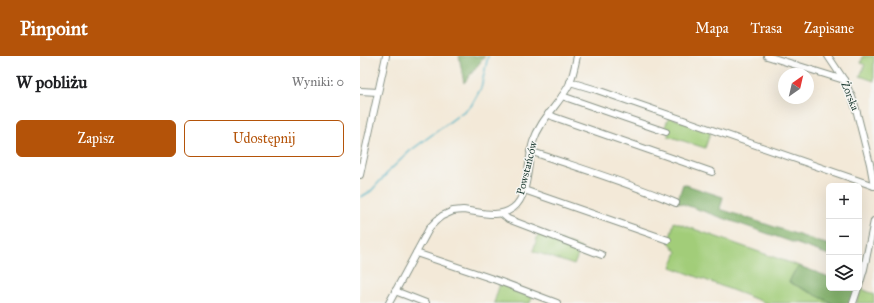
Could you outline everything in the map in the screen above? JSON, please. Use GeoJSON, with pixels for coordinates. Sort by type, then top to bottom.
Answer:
{"type":"FeatureCollection","features":[{"type":"Feature","properties":{"kind":"street"},"geometry":{"type":"LineString","coordinates":[[360,174],[363,145],[378,92],[386,56]]}},
{"type":"Feature","properties":{"kind":"street","name":"Powstańców"},"geometry":{"type":"LineString","coordinates":[[502,214],[515,206],[521,198],[524,190],[530,151],[538,130],[570,82],[577,56]]}},
{"type":"Feature","properties":{"kind":"street"},"geometry":{"type":"LineString","coordinates":[[767,56],[844,80]]}},
{"type":"Feature","properties":{"kind":"street","name":"Żorska"},"geometry":{"type":"LineString","coordinates":[[828,56],[844,80],[856,109],[874,186]]}},
{"type":"Feature","properties":{"kind":"street"},"geometry":{"type":"LineString","coordinates":[[570,82],[874,186]]}},
{"type":"Feature","properties":{"kind":"street"},"geometry":{"type":"LineString","coordinates":[[360,91],[378,92]]}},
{"type":"Feature","properties":{"kind":"street"},"geometry":{"type":"LineString","coordinates":[[562,96],[666,132]]}},
{"type":"Feature","properties":{"kind":"street"},"geometry":{"type":"LineString","coordinates":[[548,114],[712,172]]}},
{"type":"Feature","properties":{"kind":"street"},"geometry":{"type":"LineString","coordinates":[[530,151],[655,194],[676,203]]}},
{"type":"Feature","properties":{"kind":"street"},"geometry":{"type":"LineString","coordinates":[[524,190],[668,240]]}},
{"type":"Feature","properties":{"kind":"street"},"geometry":{"type":"LineString","coordinates":[[389,303],[430,227],[437,220],[454,211],[463,210],[495,215],[502,214],[508,219],[602,255]]}},
{"type":"Feature","properties":{"kind":"street"},"geometry":{"type":"LineString","coordinates":[[862,276],[874,221]]}},
{"type":"Feature","properties":{"kind":"street"},"geometry":{"type":"LineString","coordinates":[[416,253],[496,280],[557,303]]}},
{"type":"Feature","properties":{"kind":"street"},"geometry":{"type":"LineString","coordinates":[[395,291],[426,303]]}},
{"type":"Feature","properties":{"kind":"street"},"geometry":{"type":"LineString","coordinates":[[854,303],[858,291]]}},
{"type":"Feature","properties":{"kind":"green space"},"geometry":{"type":"Polygon","coordinates":[[[459,56],[485,56],[464,83],[459,56]]]}},
{"type":"Feature","properties":{"kind":"green space"},"geometry":{"type":"Polygon","coordinates":[[[863,56],[874,56],[874,81],[860,76],[865,65],[861,63],[863,56]]]}},
{"type":"Feature","properties":{"kind":"green space"},"geometry":{"type":"Polygon","coordinates":[[[669,117],[711,131],[705,148],[668,136],[669,131],[664,129],[669,117]]]}},
{"type":"Feature","properties":{"kind":"green space"},"geometry":{"type":"Polygon","coordinates":[[[683,184],[723,197],[720,209],[826,244],[826,254],[677,202],[683,184]]]}},
{"type":"Feature","properties":{"kind":"green space"},"geometry":{"type":"Polygon","coordinates":[[[674,222],[799,266],[789,282],[832,303],[766,303],[671,267],[677,252],[669,242],[674,222]]]}},
{"type":"Feature","properties":{"kind":"green space"},"geometry":{"type":"Polygon","coordinates":[[[539,232],[581,248],[574,265],[533,251],[539,232]]]}},
{"type":"Feature","properties":{"kind":"green space"},"geometry":{"type":"Polygon","coordinates":[[[799,266],[826,276],[826,291],[855,291],[851,303],[832,303],[789,282],[799,266]]]}},
{"type":"Feature","properties":{"kind":"green space"},"geometry":{"type":"Polygon","coordinates":[[[500,283],[533,295],[530,303],[494,303],[500,283]]]}},
{"type":"Feature","properties":{"kind":"green space"},"geometry":{"type":"Polygon","coordinates":[[[862,289],[874,294],[874,303],[856,303],[862,289]]]}},
{"type":"Feature","properties":{"kind":"waterway"},"geometry":{"type":"LineString","coordinates":[[361,197],[371,191],[410,151],[471,106],[481,88],[488,56]]}}]}
